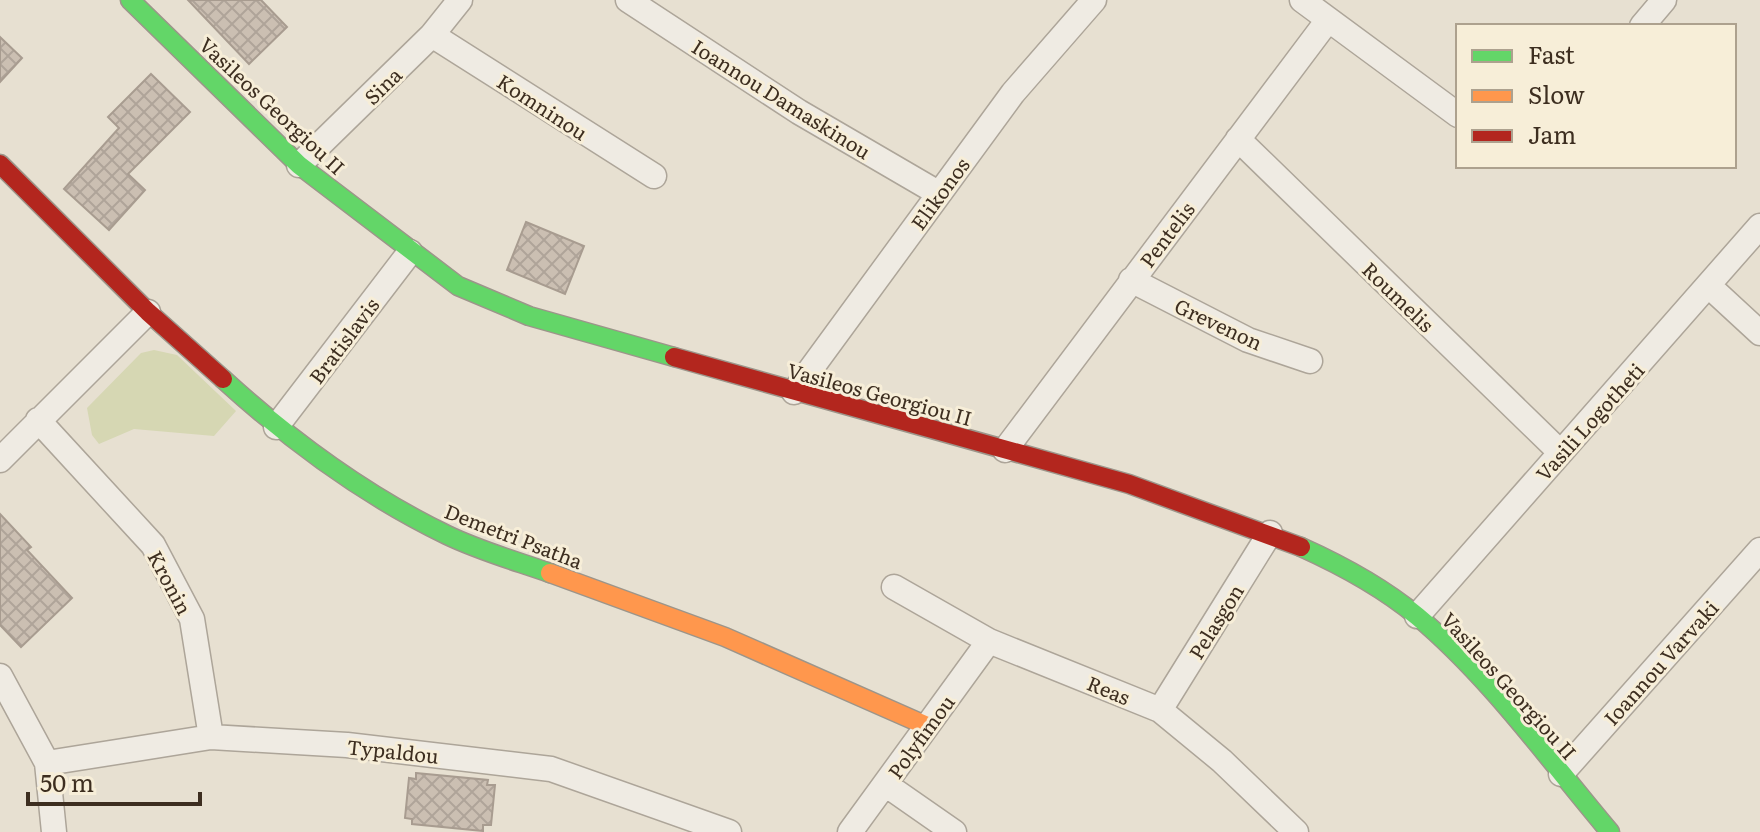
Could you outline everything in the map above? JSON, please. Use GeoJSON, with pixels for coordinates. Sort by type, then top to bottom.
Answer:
{"type":"FeatureCollection","features":[{"type":"Feature","properties":{"kind":"street","name":"Vasileos Georgiou II"},"geometry":{"type":"LineString","coordinates":[[130,0],[299,165],[458,286],[529,316],[1129,484],[1270,533],[1343,566],[1417,616],[1486,685],[1610,832]]}},
{"type":"Feature","properties":{"kind":"street","name":"Sina"},"geometry":{"type":"LineString","coordinates":[[299,165],[432,35],[460,0]]}},
{"type":"Feature","properties":{"kind":"street","name":"Ioannou Damaskinou"},"geometry":{"type":"LineString","coordinates":[[628,0],[799,112],[938,193]]}},
{"type":"Feature","properties":{"kind":"street","name":"Elikonos"},"geometry":{"type":"LineString","coordinates":[[794,392],[1013,93],[1094,0]]}},
{"type":"Feature","properties":{"kind":"street"},"geometry":{"type":"LineString","coordinates":[[1302,0],[1456,114]]}},
{"type":"Feature","properties":{"kind":"street"},"geometry":{"type":"LineString","coordinates":[[1644,24],[1664,0]]}},
{"type":"Feature","properties":{"kind":"street","name":"Pentelis"},"geometry":{"type":"LineString","coordinates":[[1005,450],[1328,20]]}},
{"type":"Feature","properties":{"kind":"street","name":"Komninou"},"geometry":{"type":"LineString","coordinates":[[432,35],[654,176]]}},
{"type":"Feature","properties":{"kind":"street","name":"Roumelis"},"geometry":{"type":"LineString","coordinates":[[1238,139],[1560,452]]}},
{"type":"Feature","properties":{"kind":"street","name":"Demetri Psatha"},"geometry":{"type":"LineString","coordinates":[[0,164],[148,312],[276,427],[363,490],[449,536],[725,637],[927,726]]}},
{"type":"Feature","properties":{"kind":"street","name":"Vasili Logotheti"},"geometry":{"type":"LineString","coordinates":[[1417,616],[1760,226]]}},
{"type":"Feature","properties":{"kind":"street","name":"Bratislavis"},"geometry":{"type":"LineString","coordinates":[[276,427],[410,252]]}},
{"type":"Feature","properties":{"kind":"street","name":"Grevenon"},"geometry":{"type":"LineString","coordinates":[[1131,280],[1248,340],[1310,361]]}},
{"type":"Feature","properties":{"kind":"street"},"geometry":{"type":"LineString","coordinates":[[1709,286],[1760,333]]}},
{"type":"Feature","properties":{"kind":"street"},"geometry":{"type":"LineString","coordinates":[[0,460],[148,312]]}},
{"type":"Feature","properties":{"kind":"street","name":"Kronin"},"geometry":{"type":"LineString","coordinates":[[38,420],[153,545],[192,619],[211,737]]}},
{"type":"Feature","properties":{"kind":"street","name":"Pelasgon"},"geometry":{"type":"LineString","coordinates":[[1160,710],[1270,533]]}},
{"type":"Feature","properties":{"kind":"street","name":"Ioannou Varvaki"},"geometry":{"type":"LineString","coordinates":[[1561,774],[1760,550]]}},
{"type":"Feature","properties":{"kind":"street","name":"Reas"},"geometry":{"type":"LineString","coordinates":[[894,587],[989,641],[1160,710],[1222,761],[1296,832]]}},
{"type":"Feature","properties":{"kind":"street","name":"Polyfimou"},"geometry":{"type":"LineString","coordinates":[[850,832],[989,641]]}},
{"type":"Feature","properties":{"kind":"street"},"geometry":{"type":"LineString","coordinates":[[0,676],[47,763],[54,832]]}},
{"type":"Feature","properties":{"kind":"street","name":"Typaldou"},"geometry":{"type":"LineString","coordinates":[[47,763],[211,737],[347,745],[551,769],[729,832]]}},
{"type":"Feature","properties":{"kind":"street"},"geometry":{"type":"LineString","coordinates":[[885,784],[954,832]]}},
{"type":"Feature","properties":{"kind":"green space"},"geometry":{"type":"Polygon","coordinates":[[[154,350],[177,355],[236,411],[214,436],[134,429],[99,444],[92,435],[87,408],[141,353],[154,350]]]}},
{"type":"Feature","properties":{"kind":"building"},"geometry":{"type":"Polygon","coordinates":[[[188,0],[261,0],[287,27],[249,64],[188,0]]]}},
{"type":"Feature","properties":{"kind":"building"},"geometry":{"type":"Polygon","coordinates":[[[0,37],[22,58],[0,82],[0,37]]]}},
{"type":"Feature","properties":{"kind":"building"},"geometry":{"type":"Polygon","coordinates":[[[151,74],[190,112],[128,174],[145,190],[109,230],[64,189],[119,128],[108,117],[151,74]]]}},
{"type":"Feature","properties":{"kind":"building"},"geometry":{"type":"Polygon","coordinates":[[[526,222],[584,246],[565,294],[507,270],[526,222]]]}},
{"type":"Feature","properties":{"kind":"building"},"geometry":{"type":"Polygon","coordinates":[[[0,514],[31,547],[27,550],[72,598],[21,647],[0,625],[0,514]]]}},
{"type":"Feature","properties":{"kind":"building"},"geometry":{"type":"Polygon","coordinates":[[[416,773],[488,780],[487,785],[495,785],[491,825],[483,825],[483,831],[412,824],[412,819],[405,818],[409,778],[416,779],[416,773]]]}},
{"type":"Feature","properties":{"kind":"traffic: fast"},"geometry":{"type":"LineString","coordinates":[[130,0],[299,165],[458,286],[529,316],[674,357]]}},
{"type":"Feature","properties":{"kind":"traffic: fast"},"geometry":{"type":"LineString","coordinates":[[223,379],[302,445],[387,502],[460,541],[550,573]]}},
{"type":"Feature","properties":{"kind":"traffic: fast"},"geometry":{"type":"LineString","coordinates":[[1301,547],[1375,586],[1404,605],[1444,640],[1494,692],[1610,832]]}},
{"type":"Feature","properties":{"kind":"traffic: slow"},"geometry":{"type":"LineString","coordinates":[[550,573],[725,637],[927,726]]}},
{"type":"Feature","properties":{"kind":"traffic: jam"},"geometry":{"type":"LineString","coordinates":[[0,164],[148,312],[223,379]]}},
{"type":"Feature","properties":{"kind":"traffic: jam"},"geometry":{"type":"LineString","coordinates":[[674,357],[1129,484],[1301,547]]}}]}
